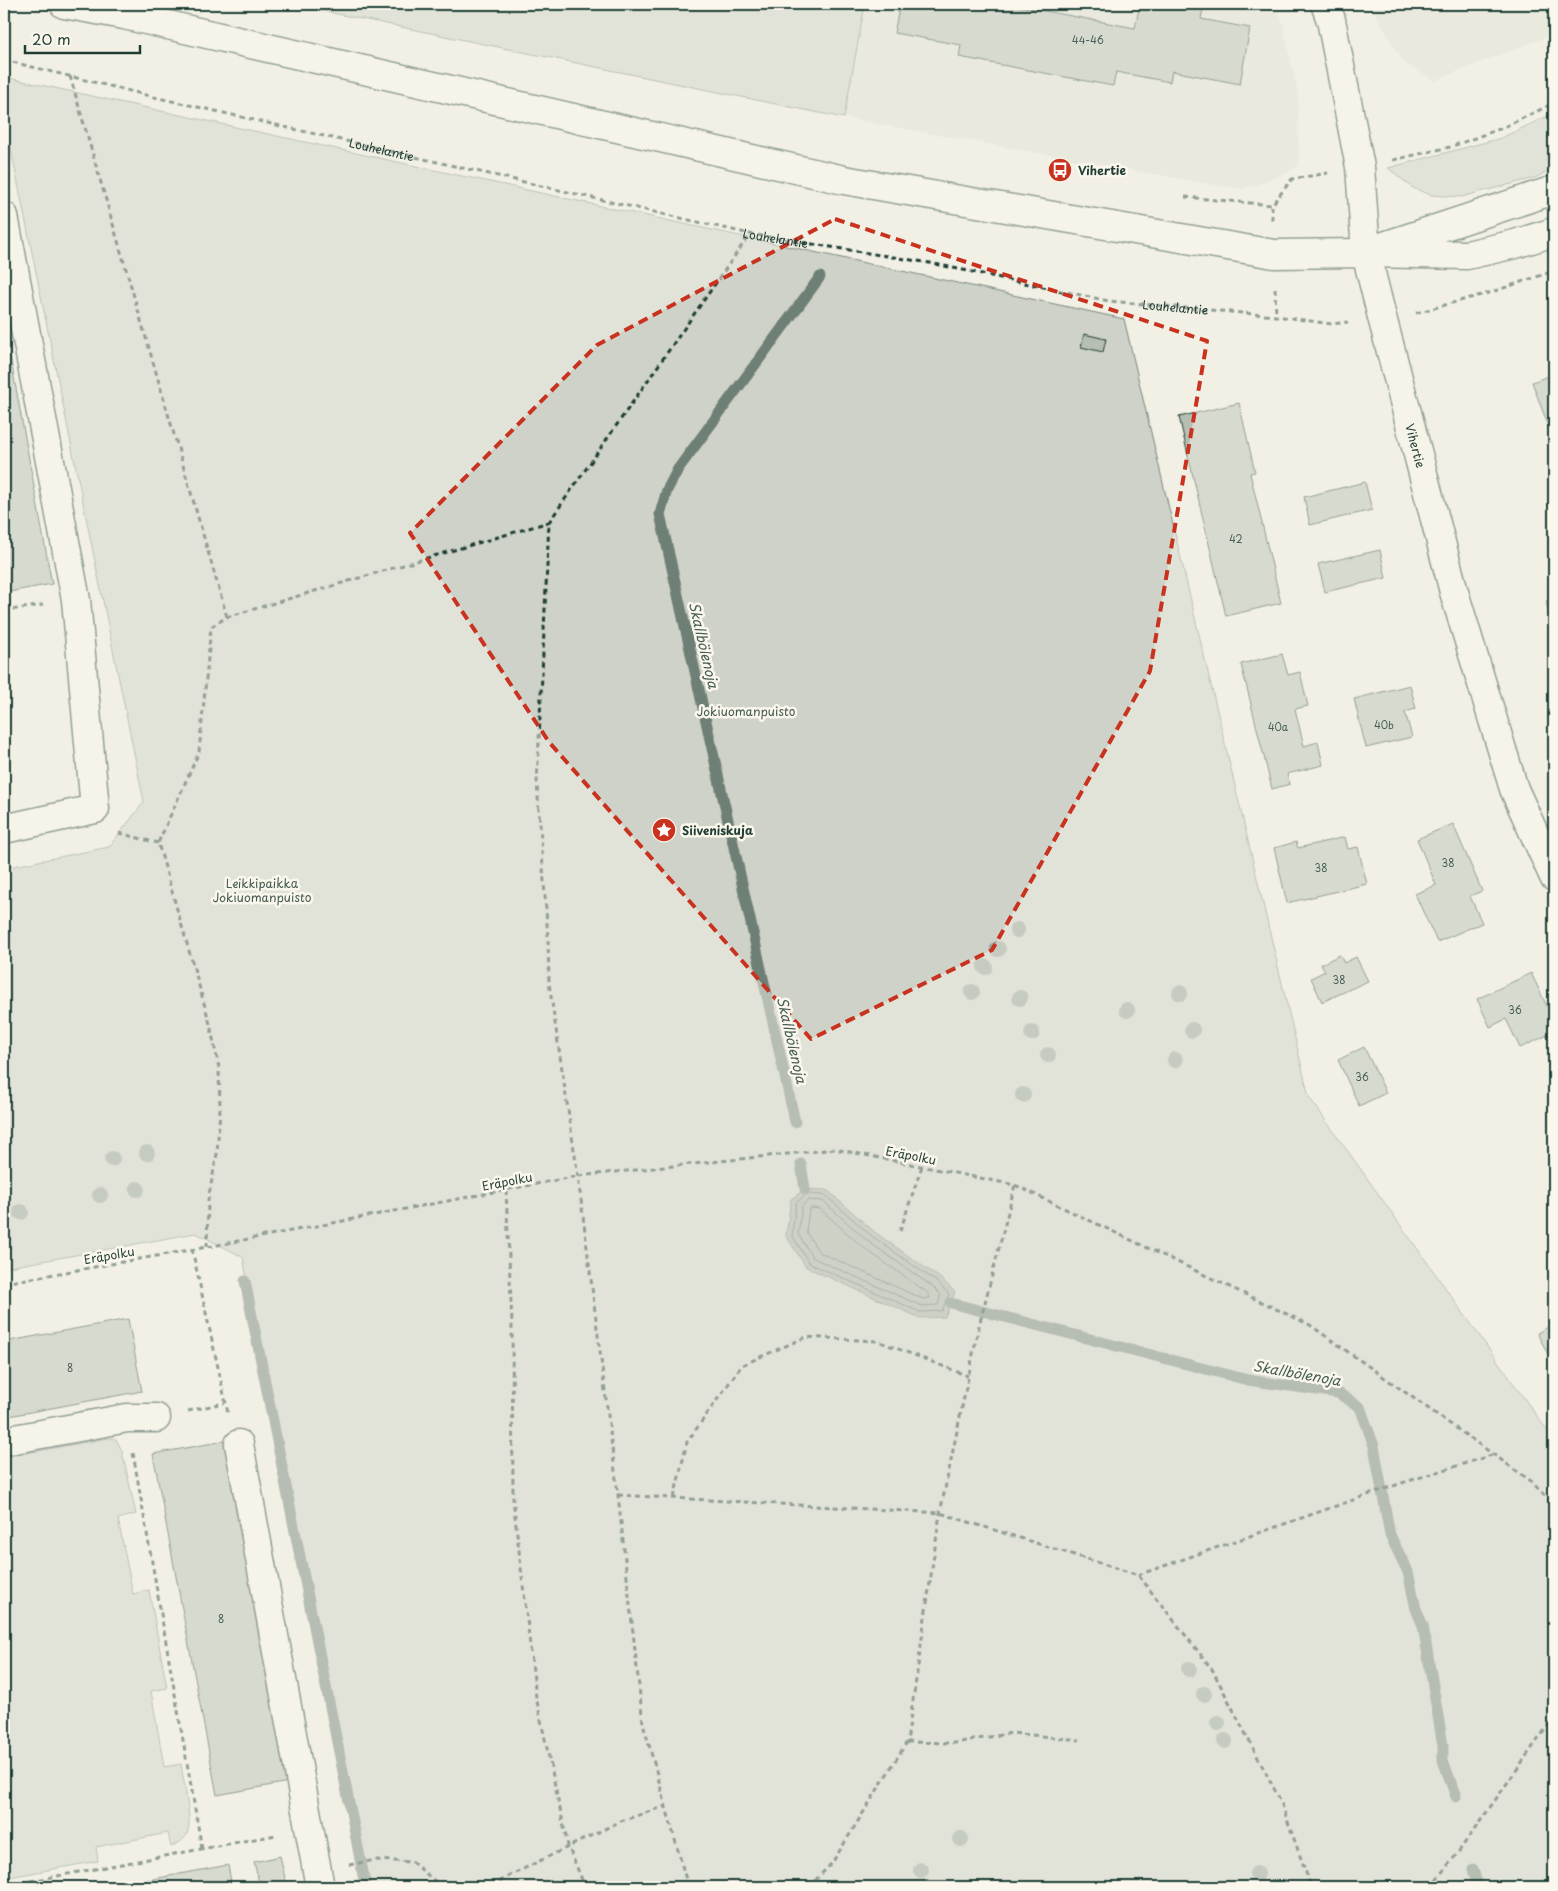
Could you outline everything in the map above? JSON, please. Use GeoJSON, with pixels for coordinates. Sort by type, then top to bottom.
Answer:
{"type":"FeatureCollection","features":[{"type":"Feature","properties":{"kind":"main road"},"geometry":{"type":"LineString","coordinates":[[64,4],[124,15],[844,180],[1274,254],[1366,252],[1467,255],[1515,244],[1554,232]]}},
{"type":"Feature","properties":{"kind":"main road","name":"Vihertie"},"geometry":{"type":"LineString","coordinates":[[1325,4],[1331,20],[1360,167],[1366,252],[1454,592],[1514,789],[1554,877]]}},
{"type":"Feature","properties":{"kind":"main road"},"geometry":{"type":"LineString","coordinates":[[1366,252],[1554,190]]}},
{"type":"Feature","properties":{"kind":"main road"},"geometry":{"type":"LineString","coordinates":[[4,216],[76,600],[95,809],[4,829]]}},
{"type":"Feature","properties":{"kind":"main road"},"geometry":{"type":"LineString","coordinates":[[4,1441],[127,1418],[156,1418]]}},
{"type":"Feature","properties":{"kind":"main road"},"geometry":{"type":"LineString","coordinates":[[239,1444],[320,1887]]}},
{"type":"Feature","properties":{"kind":"path","name":"Louhelantie"},"geometry":{"type":"LineString","coordinates":[[4,60],[150,96],[750,234],[930,263],[1109,301],[1276,316],[1332,324],[1419,313],[1492,292],[1554,271]]}},
{"type":"Feature","properties":{"kind":"path"},"geometry":{"type":"LineString","coordinates":[[70,76],[227,617]]}},
{"type":"Feature","properties":{"kind":"path"},"geometry":{"type":"LineString","coordinates":[[1185,197],[1272,205]]}},
{"type":"Feature","properties":{"kind":"path"},"geometry":{"type":"LineString","coordinates":[[688,1887],[643,1723],[618,1495],[578,1176],[548,983],[548,938],[537,783],[549,522],[750,234]]}},
{"type":"Feature","properties":{"kind":"path"},"geometry":{"type":"LineString","coordinates":[[207,1247],[208,1200],[218,1145],[220,1108],[219,1068],[206,1006],[158,843],[199,752],[211,627],[227,617],[549,522]]}},
{"type":"Feature","properties":{"kind":"path","name":"Eräpolku"},"geometry":{"type":"LineString","coordinates":[[4,1283],[207,1247],[578,1176],[835,1149],[1016,1185],[1310,1325],[1531,1481],[1554,1506]]}},
{"type":"Feature","properties":{"kind":"path"},"geometry":{"type":"LineString","coordinates":[[900,1231],[922,1166]]}},
{"type":"Feature","properties":{"kind":"path"},"geometry":{"type":"LineString","coordinates":[[809,1887],[832,1862],[907,1742],[940,1512],[978,1330],[1016,1185]]}},
{"type":"Feature","properties":{"kind":"path"},"geometry":{"type":"LineString","coordinates":[[506,1190],[512,1323],[513,1499],[536,1697],[568,1846],[584,1887]]}},
{"type":"Feature","properties":{"kind":"path"},"geometry":{"type":"LineString","coordinates":[[192,1249],[224,1403],[239,1444]]}},
{"type":"Feature","properties":{"kind":"path"},"geometry":{"type":"LineString","coordinates":[[674,1498],[687,1442],[742,1365],[806,1337],[878,1341],[968,1376]]}},
{"type":"Feature","properties":{"kind":"path"},"geometry":{"type":"LineString","coordinates":[[127,1418],[202,1849]]}},
{"type":"Feature","properties":{"kind":"path"},"geometry":{"type":"LineString","coordinates":[[1138,1575],[1402,1483],[1493,1454]]}},
{"type":"Feature","properties":{"kind":"path"},"geometry":{"type":"LineString","coordinates":[[618,1495],[940,1512],[1138,1575],[1212,1669],[1281,1802],[1311,1887]]}},
{"type":"Feature","properties":{"kind":"path"},"geometry":{"type":"LineString","coordinates":[[1430,1887],[1457,1854],[1554,1717]]}},
{"type":"Feature","properties":{"kind":"path"},"geometry":{"type":"LineString","coordinates":[[907,1742],[955,1743],[1012,1734],[1079,1740]]}},
{"type":"Feature","properties":{"kind":"path"},"geometry":{"type":"LineString","coordinates":[[492,1887],[504,1878],[621,1821],[666,1806]]}},
{"type":"Feature","properties":{"kind":"path"},"geometry":{"type":"LineString","coordinates":[[4,1886],[309,1829]]}},
{"type":"Feature","properties":{"kind":"path"},"geometry":{"type":"LineString","coordinates":[[341,1866],[376,1860],[412,1862],[442,1887]]}},
{"type":"Feature","properties":{"kind":"highlighted area"},"geometry":{"type":"Polygon","coordinates":[[[835,219],[1207,341],[1150,671],[992,950],[811,1039],[549,742],[410,533],[597,345],[835,219]]]}},
{"type":"Feature","properties":{"kind":"shaded area"},"geometry":{"type":"Polygon","coordinates":[[[865,4],[1277,4],[1298,93],[1299,165],[1287,173],[1242,189],[844,118],[865,4]]]}},
{"type":"Feature","properties":{"kind":"shaded area"},"geometry":{"type":"Polygon","coordinates":[[[1370,4],[1554,4],[1554,34],[1434,81],[1403,62],[1370,4]]]}},
{"type":"Feature","properties":{"kind":"green space"},"geometry":{"type":"Polygon","coordinates":[[[289,4],[865,4],[844,118],[289,4]]]}},
{"type":"Feature","properties":{"kind":"green space","name":"Jokiuomanpuisto"},"geometry":{"type":"Polygon","coordinates":[[[4,77],[1124,319],[1309,1097],[1554,1440],[1554,1887],[360,1887],[243,1257],[196,1233],[4,1268],[4,868],[109,847],[144,802],[4,115],[4,77]]]}},
{"type":"Feature","properties":{"kind":"green space"},"geometry":{"type":"Polygon","coordinates":[[[1554,113],[1554,168],[1535,178],[1461,197],[1431,195],[1413,188],[1388,168],[1501,138],[1554,113]]]}},
{"type":"Feature","properties":{"kind":"green space"},"geometry":{"type":"Polygon","coordinates":[[[109,1438],[116,1439],[122,1451],[136,1514],[118,1519],[133,1594],[149,1590],[167,1688],[151,1691],[164,1767],[181,1764],[188,1808],[188,1831],[184,1839],[171,1847],[168,1833],[96,1847],[98,1861],[4,1878],[4,1457],[109,1438]]]}},
{"type":"Feature","properties":{"kind":"water"},"geometry":{"type":"Polygon","coordinates":[[[805,1189],[827,1190],[876,1233],[940,1278],[955,1292],[945,1317],[920,1318],[806,1267],[786,1236],[791,1199],[805,1189]]]}},
{"type":"Feature","properties":{"kind":"building"},"geometry":{"type":"Polygon","coordinates":[[[900,4],[1008,4],[1135,28],[1140,4],[1204,4],[1201,19],[1250,28],[1240,84],[1172,71],[1170,82],[1116,72],[1113,86],[959,57],[961,45],[894,33],[900,4]]]}},
{"type":"Feature","properties":{"kind":"building"},"geometry":{"type":"Polygon","coordinates":[[[4,323],[52,584],[4,593],[4,323]]]}},
{"type":"Feature","properties":{"kind":"building"},"geometry":{"type":"Polygon","coordinates":[[[1084,334],[1106,339],[1103,352],[1081,347],[1084,334]]]}},
{"type":"Feature","properties":{"kind":"building"},"geometry":{"type":"Polygon","coordinates":[[[1554,374],[1554,439],[1553,439],[1532,382],[1554,374]]]}},
{"type":"Feature","properties":{"kind":"building"},"geometry":{"type":"Polygon","coordinates":[[[1239,403],[1255,472],[1250,473],[1281,603],[1226,616],[1179,417],[1239,403]]]}},
{"type":"Feature","properties":{"kind":"building"},"geometry":{"type":"Polygon","coordinates":[[[1365,482],[1372,510],[1310,525],[1304,497],[1365,482]]]}},
{"type":"Feature","properties":{"kind":"building"},"geometry":{"type":"Polygon","coordinates":[[[1380,550],[1386,578],[1325,592],[1318,564],[1380,550]]]}},
{"type":"Feature","properties":{"kind":"building"},"geometry":{"type":"Polygon","coordinates":[[[1554,599],[1554,636],[1546,601],[1554,599]]]}},
{"type":"Feature","properties":{"kind":"building"},"geometry":{"type":"Polygon","coordinates":[[[1282,654],[1288,675],[1300,672],[1308,706],[1295,709],[1304,746],[1318,742],[1323,765],[1287,774],[1290,784],[1272,789],[1241,664],[1282,654]]]}},
{"type":"Feature","properties":{"kind":"building"},"geometry":{"type":"Polygon","coordinates":[[[1410,685],[1416,709],[1405,712],[1412,737],[1366,748],[1354,699],[1410,685]]]}},
{"type":"Feature","properties":{"kind":"building"},"geometry":{"type":"Polygon","coordinates":[[[1453,824],[1482,891],[1470,896],[1482,923],[1437,942],[1415,894],[1436,885],[1417,839],[1453,824]]]}},
{"type":"Feature","properties":{"kind":"building"},"geometry":{"type":"Polygon","coordinates":[[[1345,837],[1348,849],[1358,847],[1367,884],[1287,903],[1274,848],[1296,842],[1298,848],[1345,837]]]}},
{"type":"Feature","properties":{"kind":"building"},"geometry":{"type":"Polygon","coordinates":[[[1340,955],[1344,963],[1356,957],[1368,981],[1322,1002],[1311,978],[1325,971],[1321,964],[1340,955]]]}},
{"type":"Feature","properties":{"kind":"building"},"geometry":{"type":"Polygon","coordinates":[[[1531,973],[1554,1021],[1554,1032],[1520,1048],[1506,1019],[1490,1027],[1477,999],[1531,973]]]}},
{"type":"Feature","properties":{"kind":"building"},"geometry":{"type":"Polygon","coordinates":[[[1364,1047],[1386,1093],[1359,1106],[1338,1060],[1364,1047]]]}},
{"type":"Feature","properties":{"kind":"building"},"geometry":{"type":"Polygon","coordinates":[[[128,1319],[142,1391],[4,1417],[4,1342],[128,1319]]]}},
{"type":"Feature","properties":{"kind":"building"},"geometry":{"type":"Polygon","coordinates":[[[1554,1324],[1554,1366],[1537,1333],[1554,1324]]]}},
{"type":"Feature","properties":{"kind":"building"},"geometry":{"type":"Polygon","coordinates":[[[224,1441],[289,1782],[217,1795],[153,1454],[224,1441]]]}},
{"type":"Feature","properties":{"kind":"building"},"geometry":{"type":"Polygon","coordinates":[[[280,1856],[287,1887],[260,1887],[254,1862],[280,1856]]]}},
{"type":"Feature","properties":{"kind":"building"},"geometry":{"type":"Polygon","coordinates":[[[228,1865],[232,1887],[110,1887],[228,1865]]]}},
{"type":"Feature","properties":{"kind":"waterway","name":"Skallbölenoja"},"geometry":{"type":"LineString","coordinates":[[795,1122],[660,514],[667,490],[678,469],[820,277]]}},
{"type":"Feature","properties":{"kind":"waterway","name":"Skallbölenoja"},"geometry":{"type":"LineString","coordinates":[[801,1164],[805,1189]]}},
{"type":"Feature","properties":{"kind":"waterway"},"geometry":{"type":"LineString","coordinates":[[245,1281],[366,1887]]}},
{"type":"Feature","properties":{"kind":"waterway","name":"Skallbölenoja"},"geometry":{"type":"LineString","coordinates":[[951,1303],[1248,1380],[1338,1393],[1360,1407],[1374,1446],[1390,1535],[1408,1572],[1416,1609],[1423,1626],[1443,1746],[1443,1760],[1456,1797]]}},
{"type":"Feature","properties":{"kind":"waterway","name":"Skallbölenoja"},"geometry":{"type":"LineString","coordinates":[[1473,1869],[1478,1887]]}},
{"type":"Feature","properties":{"kind":"place","name":"Vihertie"},"geometry":{"type":"Point","coordinates":[1060,170]}},
{"type":"Feature","properties":{"kind":"place","name":"Siiveniskuja"},"geometry":{"type":"Point","coordinates":[664,830]}},
{"type":"Feature","properties":{"kind":"park label","name":"Leikkipaikka Jokiuomanpuisto"},"geometry":{"type":"Point","coordinates":[262,890]}}]}
